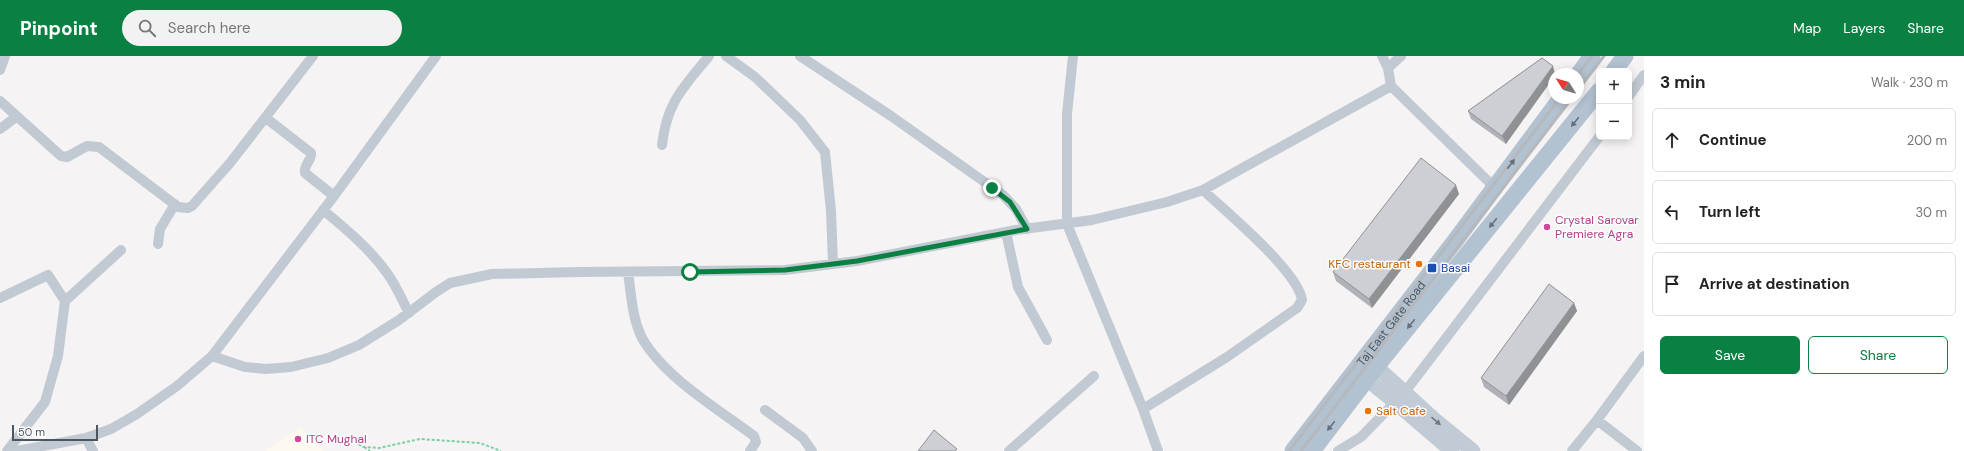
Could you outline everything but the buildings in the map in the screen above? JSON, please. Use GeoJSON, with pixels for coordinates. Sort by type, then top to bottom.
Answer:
{"type":"FeatureCollection","features":[{"type":"Feature","properties":{"kind":"main road"},"geometry":{"type":"LineString","coordinates":[[1583,68],[1592,56]]}},
{"type":"Feature","properties":{"kind":"main road"},"geometry":{"type":"LineString","coordinates":[[1617,68],[1627,56]]}},
{"type":"Feature","properties":{"kind":"main road"},"geometry":{"type":"LineString","coordinates":[[1312,451],[1366,368],[1596,95]]}},
{"type":"Feature","properties":{"kind":"main road","name":"Taj East Gate Road"},"geometry":{"type":"LineString","coordinates":[[1293,451],[1366,368],[1455,241],[1556,104]]}},
{"type":"Feature","properties":{"kind":"street"},"geometry":{"type":"LineString","coordinates":[[0,70],[5,56]]}},
{"type":"Feature","properties":{"kind":"street"},"geometry":{"type":"LineString","coordinates":[[0,101],[61,156],[67,157],[87,146],[99,147],[175,204],[183,208],[192,206],[230,163],[313,56]]}},
{"type":"Feature","properties":{"kind":"street"},"geometry":{"type":"LineString","coordinates":[[17,451],[86,438],[111,429],[137,414],[177,386],[212,356],[334,196],[436,56]]}},
{"type":"Feature","properties":{"kind":"street"},"geometry":{"type":"LineString","coordinates":[[662,145],[667,115],[676,98],[709,56]]}},
{"type":"Feature","properties":{"kind":"street"},"geometry":{"type":"LineString","coordinates":[[726,56],[755,77],[800,120],[825,152],[831,211],[832,264]]}},
{"type":"Feature","properties":{"kind":"street"},"geometry":{"type":"LineString","coordinates":[[800,56],[891,116],[1003,195],[1016,209],[1027,229]]}},
{"type":"Feature","properties":{"kind":"street"},"geometry":{"type":"LineString","coordinates":[[1073,56],[1067,114],[1067,224],[1143,409],[1158,451]]}},
{"type":"Feature","properties":{"kind":"street"},"geometry":{"type":"LineString","coordinates":[[1382,56],[1388,68],[1391,86],[1494,187]]}},
{"type":"Feature","properties":{"kind":"street"},"geometry":{"type":"LineString","coordinates":[[1388,68],[1401,56]]}},
{"type":"Feature","properties":{"kind":"street"},"geometry":{"type":"LineString","coordinates":[[1632,92],[1644,75]]}},
{"type":"Feature","properties":{"kind":"street"},"geometry":{"type":"LineString","coordinates":[[212,356],[245,367],[266,369],[291,367],[328,358],[359,345],[450,283],[492,274],[785,270],[832,264],[1006,232],[1092,220],[1167,202],[1203,190],[1391,86]]}},
{"type":"Feature","properties":{"kind":"street"},"geometry":{"type":"LineString","coordinates":[[0,129],[16,117]]}},
{"type":"Feature","properties":{"kind":"street"},"geometry":{"type":"LineString","coordinates":[[266,118],[311,153],[311,158],[305,168],[305,173],[334,196]]}},
{"type":"Feature","properties":{"kind":"street"},"geometry":{"type":"LineString","coordinates":[[1338,451],[1361,438],[1401,397],[1597,140]]}},
{"type":"Feature","properties":{"kind":"street"},"geometry":{"type":"LineString","coordinates":[[1143,409],[1227,357],[1296,308],[1302,300],[1302,294],[1271,253],[1203,190]]}},
{"type":"Feature","properties":{"kind":"street"},"geometry":{"type":"LineString","coordinates":[[158,244],[160,229],[175,204]]}},
{"type":"Feature","properties":{"kind":"street"},"geometry":{"type":"LineString","coordinates":[[323,210],[344,227],[376,259],[388,274],[408,313]]}},
{"type":"Feature","properties":{"kind":"street"},"geometry":{"type":"LineString","coordinates":[[1006,232],[1018,287],[1047,340]]}},
{"type":"Feature","properties":{"kind":"street"},"geometry":{"type":"LineString","coordinates":[[7,451],[45,402],[58,356],[65,301],[121,250]]}},
{"type":"Feature","properties":{"kind":"street"},"geometry":{"type":"LineString","coordinates":[[628,272],[637,326],[651,351],[661,364],[680,381],[754,436],[756,442],[750,451]]}},
{"type":"Feature","properties":{"kind":"street"},"geometry":{"type":"LineString","coordinates":[[0,298],[48,275],[65,301]]}},
{"type":"Feature","properties":{"kind":"street"},"geometry":{"type":"LineString","coordinates":[[1572,451],[1644,356]]}},
{"type":"Feature","properties":{"kind":"street"},"geometry":{"type":"LineString","coordinates":[[1366,368],[1401,397],[1473,451]]}},
{"type":"Feature","properties":{"kind":"street"},"geometry":{"type":"LineString","coordinates":[[1009,451],[1094,376]]}},
{"type":"Feature","properties":{"kind":"street"},"geometry":{"type":"LineString","coordinates":[[1401,397],[1452,451]]}},
{"type":"Feature","properties":{"kind":"street"},"geometry":{"type":"LineString","coordinates":[[765,410],[803,438],[812,451]]}},
{"type":"Feature","properties":{"kind":"street"},"geometry":{"type":"LineString","coordinates":[[1597,420],[1637,451]]}},
{"type":"Feature","properties":{"kind":"street"},"geometry":{"type":"LineString","coordinates":[[86,438],[93,451]]}},
{"type":"Feature","properties":{"kind":"path"},"geometry":{"type":"LineString","coordinates":[[346,436],[370,451]]}},
{"type":"Feature","properties":{"kind":"path"},"geometry":{"type":"LineString","coordinates":[[363,447],[379,448],[420,439],[480,443],[501,451]]}},
{"type":"Feature","properties":{"kind":"shaded area","name":"ITC Mughal"},"geometry":{"type":"Polygon","coordinates":[[[301,427],[324,451],[265,451],[301,427]]]}},
{"type":"Feature","properties":{"kind":"railway"},"geometry":{"type":"LineString","coordinates":[[1583,68],[1592,56]]}},
{"type":"Feature","properties":{"kind":"railway"},"geometry":{"type":"LineString","coordinates":[[1584,82],[1604,56]]}},
{"type":"Feature","properties":{"kind":"railway"},"geometry":{"type":"LineString","coordinates":[[1289,451],[1555,104]]}},
{"type":"Feature","properties":{"kind":"railway"},"geometry":{"type":"LineString","coordinates":[[1301,451],[1567,104]]}},
{"type":"Feature","properties":{"kind":"place","name":"Crystal Sarovar Premiere Agra"},"geometry":{"type":"Point","coordinates":[1547,227]}},
{"type":"Feature","properties":{"kind":"place","name":"KFC restaurant"},"geometry":{"type":"Point","coordinates":[1419,264]}},
{"type":"Feature","properties":{"kind":"place","name":"Basai"},"geometry":{"type":"Point","coordinates":[1432,268]}},
{"type":"Feature","properties":{"kind":"place","name":"Salt Cafe"},"geometry":{"type":"Point","coordinates":[1368,411]}},
{"type":"Feature","properties":{"kind":"place","name":"ITC Mughal"},"geometry":{"type":"Point","coordinates":[298,439]}},
{"type":"Feature","properties":{"kind":"route"},"geometry":{"type":"LineString","coordinates":[[690,272],[785,270],[857,261],[1027,229],[1016,209],[1003,195],[992,188]]}}]}
